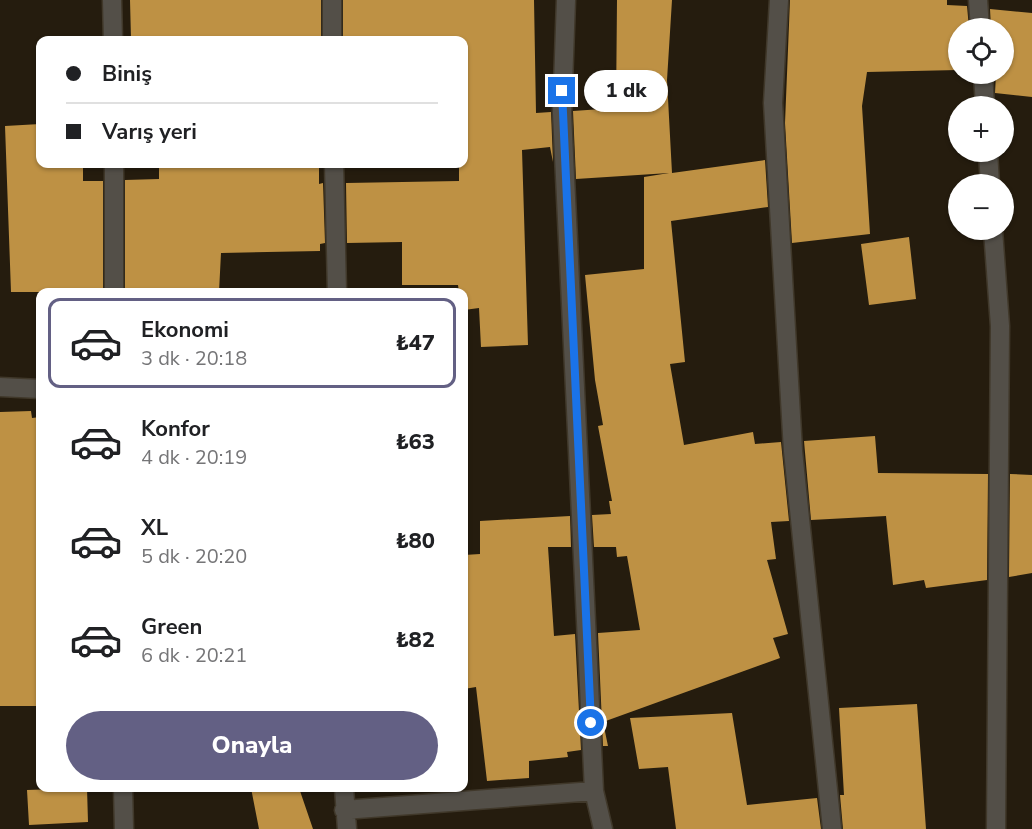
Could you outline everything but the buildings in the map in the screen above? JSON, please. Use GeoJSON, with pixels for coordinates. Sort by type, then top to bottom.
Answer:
{"type":"FeatureCollection","features":[{"type":"Feature","properties":{"kind":"street"},"geometry":{"type":"LineString","coordinates":[[112,0],[113,36]]}},
{"type":"Feature","properties":{"kind":"street"},"geometry":{"type":"LineString","coordinates":[[332,0],[332,36]]}},
{"type":"Feature","properties":{"kind":"street"},"geometry":{"type":"LineString","coordinates":[[566,0],[562,113],[594,791],[603,829]]}},
{"type":"Feature","properties":{"kind":"street"},"geometry":{"type":"LineString","coordinates":[[779,0],[773,103],[792,452],[832,829]]}},
{"type":"Feature","properties":{"kind":"street"},"geometry":{"type":"LineString","coordinates":[[978,0],[979,18]]}},
{"type":"Feature","properties":{"kind":"street"},"geometry":{"type":"LineString","coordinates":[[114,168],[114,288]]}},
{"type":"Feature","properties":{"kind":"street"},"geometry":{"type":"LineString","coordinates":[[334,168],[337,288]]}},
{"type":"Feature","properties":{"kind":"street"},"geometry":{"type":"LineString","coordinates":[[994,240],[1000,326],[996,829]]}},
{"type":"Feature","properties":{"kind":"street"},"geometry":{"type":"LineString","coordinates":[[0,387],[36,389]]}},
{"type":"Feature","properties":{"kind":"street"},"geometry":{"type":"LineString","coordinates":[[344,810],[594,791]]}},
{"type":"Feature","properties":{"kind":"street"},"geometry":{"type":"LineString","coordinates":[[123,792],[124,829]]}},
{"type":"Feature","properties":{"kind":"street"},"geometry":{"type":"LineString","coordinates":[[344,792],[347,829]]}},
{"type":"Feature","properties":{"kind":"route"},"geometry":{"type":"LineString","coordinates":[[562,91],[591,723]]}}]}
